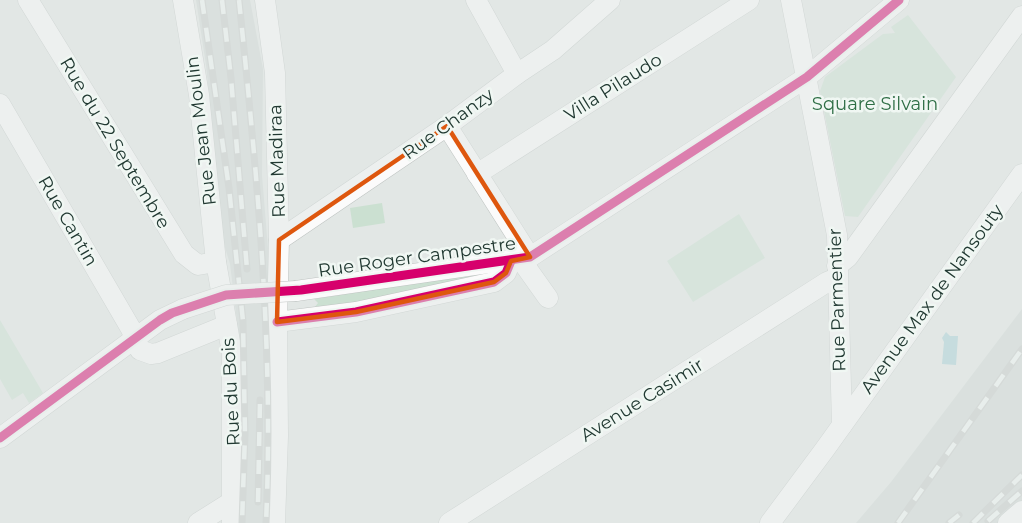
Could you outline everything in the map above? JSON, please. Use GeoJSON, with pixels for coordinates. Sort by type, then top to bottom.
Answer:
{"type":"FeatureCollection","features":[{"type":"Feature","properties":{"kind":"street","name":"Rue du 22 Septembre"},"geometry":{"type":"LineString","coordinates":[[28,0],[180,249],[194,263],[203,265],[216,262]]}},
{"type":"Feature","properties":{"kind":"street","name":"Rue Jean Moulin"},"geometry":{"type":"LineString","coordinates":[[183,0],[199,95],[216,262]]}},
{"type":"Feature","properties":{"kind":"street","name":"Rue Madiraa"},"geometry":{"type":"LineString","coordinates":[[265,0],[274,73],[279,240],[275,523]]}},
{"type":"Feature","properties":{"kind":"street"},"geometry":{"type":"LineString","coordinates":[[476,0],[517,74]]}},
{"type":"Feature","properties":{"kind":"street","name":"Villa Pilaudo"},"geometry":{"type":"LineString","coordinates":[[477,174],[749,0]]}},
{"type":"Feature","properties":{"kind":"street","name":"Rue Parmentier"},"geometry":{"type":"LineString","coordinates":[[791,0],[837,235],[842,425]]}},
{"type":"Feature","properties":{"kind":"street","name":"Rue Roger Campestre"},"geometry":{"type":"LineString","coordinates":[[0,438],[166,316],[183,309],[229,294],[301,290],[521,260],[807,77],[898,0]]}},
{"type":"Feature","properties":{"kind":"street","name":"Rue Chanzy"},"geometry":{"type":"LineString","coordinates":[[279,240],[447,126],[553,50],[606,1]]}},
{"type":"Feature","properties":{"kind":"street","name":"Avenue Casimir"},"geometry":{"type":"LineString","coordinates":[[449,523],[827,282],[848,257],[1022,16]]}},
{"type":"Feature","properties":{"kind":"street","name":"Rue Cantin"},"geometry":{"type":"LineString","coordinates":[[0,104],[135,339]]}},
{"type":"Feature","properties":{"kind":"street"},"geometry":{"type":"LineString","coordinates":[[447,126],[477,174],[521,260],[548,298]]}},
{"type":"Feature","properties":{"kind":"street","name":"Avenue Max de Nansouty"},"geometry":{"type":"LineString","coordinates":[[770,523],[1022,174]]}},
{"type":"Feature","properties":{"kind":"street"},"geometry":{"type":"LineString","coordinates":[[277,322],[356,312],[494,282],[521,260]]}},
{"type":"Feature","properties":{"kind":"street","name":"Rue du Bois"},"geometry":{"type":"LineString","coordinates":[[216,262],[232,353],[232,523]]}},
{"type":"Feature","properties":{"kind":"street"},"geometry":{"type":"LineString","coordinates":[[135,339],[140,350],[151,354],[227,325]]}},
{"type":"Feature","properties":{"kind":"street"},"geometry":{"type":"LineString","coordinates":[[198,523],[233,501]]}},
{"type":"Feature","properties":{"kind":"street"},"geometry":{"type":"LineString","coordinates":[[1008,523],[1022,511]]}},
{"type":"Feature","properties":{"kind":"highlighted area"},"geometry":{"type":"Polygon","coordinates":[[[447,126],[530,257],[511,261],[506,273],[494,282],[356,312],[277,322],[279,240],[447,126]]]}},
{"type":"Feature","properties":{"kind":"shaded area"},"geometry":{"type":"Polygon","coordinates":[[[196,0],[250,0],[263,69],[262,175],[270,273],[270,523],[237,523],[238,330],[230,264],[224,244],[206,65],[196,0]]]}},
{"type":"Feature","properties":{"kind":"shaded area"},"geometry":{"type":"Polygon","coordinates":[[[1022,309],[1022,506],[1003,523],[856,523],[891,482],[1022,309]]]}},
{"type":"Feature","properties":{"kind":"green space","name":"Square Silvain"},"geometry":{"type":"Polygon","coordinates":[[[908,15],[956,77],[858,217],[845,216],[820,91],[825,77],[883,34],[895,33],[891,27],[908,15]]]}},
{"type":"Feature","properties":{"kind":"green space"},"geometry":{"type":"Polygon","coordinates":[[[382,203],[385,223],[353,228],[350,208],[382,203]]]}},
{"type":"Feature","properties":{"kind":"green space"},"geometry":{"type":"Polygon","coordinates":[[[739,214],[765,258],[693,302],[667,261],[739,214]]]}},
{"type":"Feature","properties":{"kind":"green space"},"geometry":{"type":"Polygon","coordinates":[[[486,272],[486,274],[353,304],[315,307],[318,303],[314,299],[486,272]]]}},
{"type":"Feature","properties":{"kind":"green space"},"geometry":{"type":"Polygon","coordinates":[[[0,320],[43,393],[29,403],[23,393],[12,400],[0,379],[0,320]]]}},
{"type":"Feature","properties":{"kind":"water"},"geometry":{"type":"Polygon","coordinates":[[[946,332],[950,336],[958,336],[956,365],[942,364],[944,342],[942,338],[946,332]]]}},
{"type":"Feature","properties":{"kind":"railway"},"geometry":{"type":"LineString","coordinates":[[202,0],[229,188],[243,321],[245,434],[242,523]]}},
{"type":"Feature","properties":{"kind":"railway"},"geometry":{"type":"LineString","coordinates":[[222,0],[247,269]]}},
{"type":"Feature","properties":{"kind":"railway"},"geometry":{"type":"LineString","coordinates":[[239,0],[258,196],[266,326],[268,392],[266,523]]}},
{"type":"Feature","properties":{"kind":"railway"},"geometry":{"type":"LineString","coordinates":[[898,523],[1022,349]]}},
{"type":"Feature","properties":{"kind":"railway"},"geometry":{"type":"LineString","coordinates":[[258,502],[260,400]]}},
{"type":"Feature","properties":{"kind":"railway"},"geometry":{"type":"LineString","coordinates":[[973,523],[1022,475]]}},
{"type":"Feature","properties":{"kind":"railway"},"geometry":{"type":"LineString","coordinates":[[988,521],[1022,491]]}},
{"type":"Feature","properties":{"kind":"railway"},"geometry":{"type":"LineString","coordinates":[[949,523],[959,515]]}},
{"type":"Feature","properties":{"kind":"cycle path"},"geometry":{"type":"LineString","coordinates":[[0,438],[172,313],[226,295],[301,290],[530,257],[807,77],[899,0]]}},
{"type":"Feature","properties":{"kind":"cycle path"},"geometry":{"type":"LineString","coordinates":[[277,322],[356,312],[494,282],[506,273],[511,261]]}}]}
